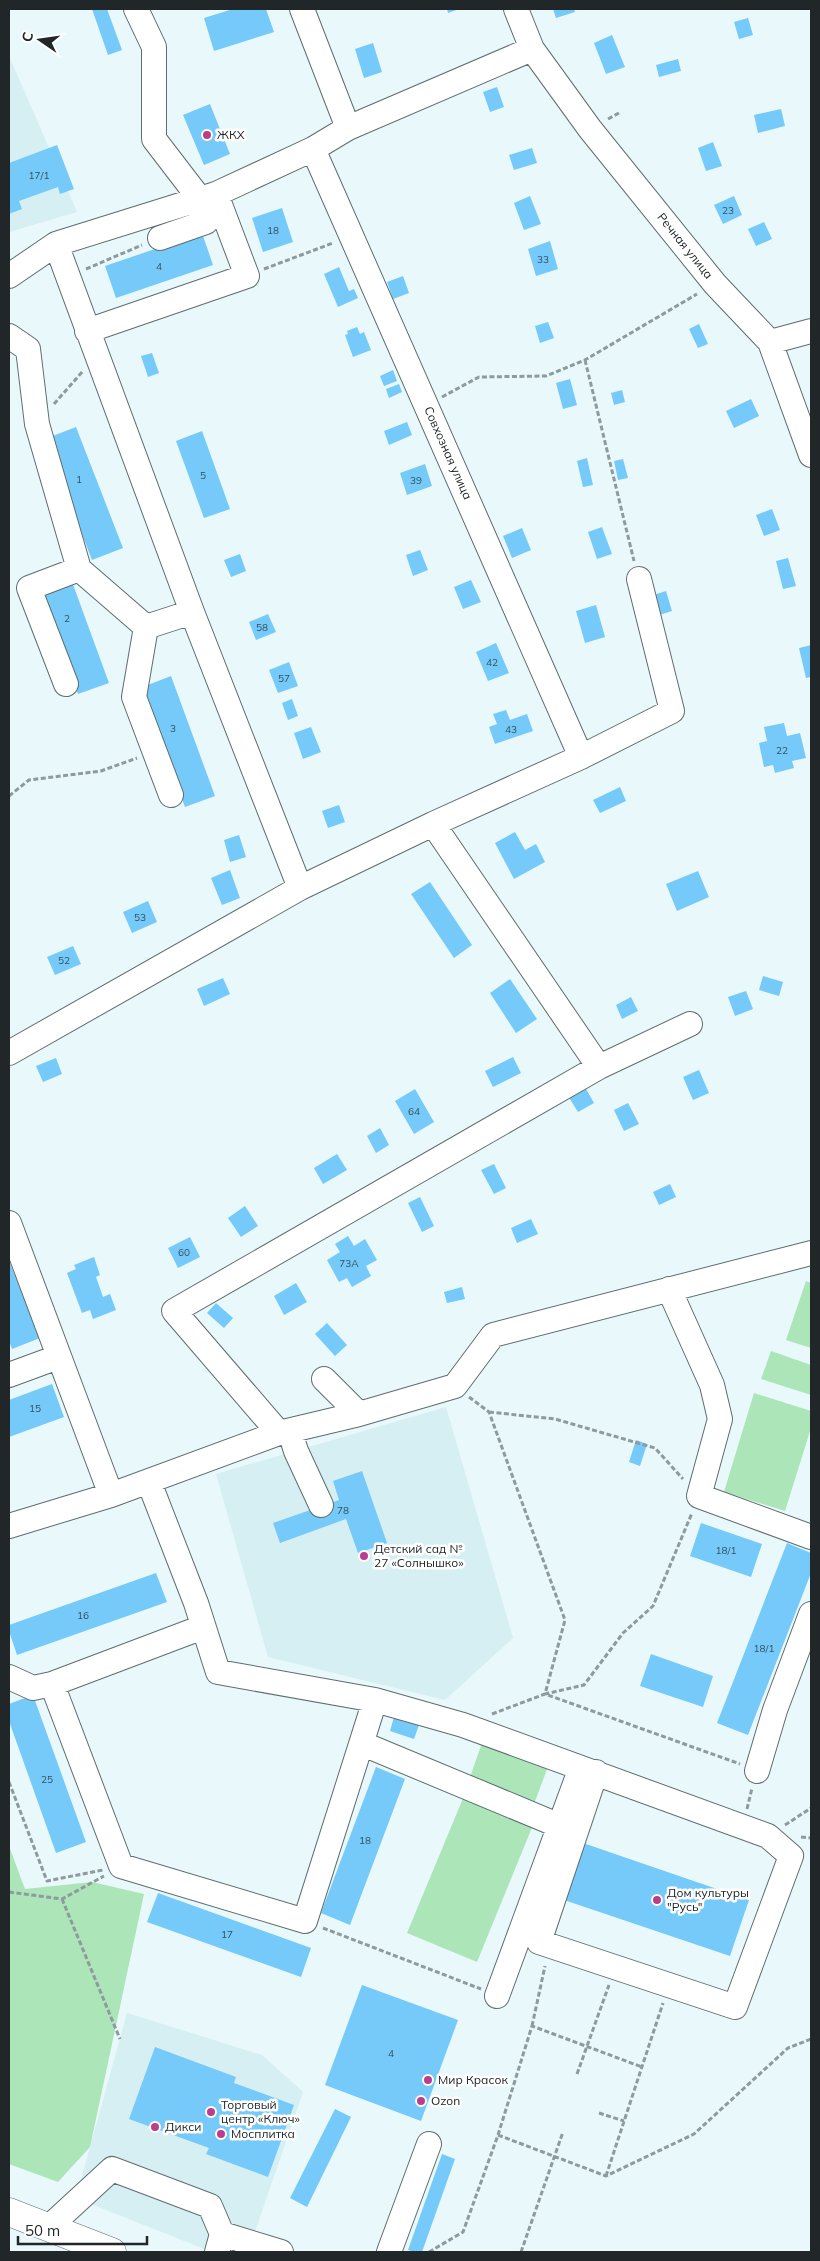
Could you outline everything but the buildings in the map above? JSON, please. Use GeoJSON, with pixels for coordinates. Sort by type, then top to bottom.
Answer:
{"type":"FeatureCollection","features":[{"type":"Feature","properties":{"kind":"main road"},"geometry":{"type":"LineString","coordinates":[[9,2212],[107,2251]]}},
{"type":"Feature","properties":{"kind":"street"},"geometry":{"type":"LineString","coordinates":[[87,331],[247,276],[208,197],[154,139],[154,47],[136,9]]}},
{"type":"Feature","properties":{"kind":"street"},"geometry":{"type":"LineString","coordinates":[[302,9],[348,128]]}},
{"type":"Feature","properties":{"kind":"street","name":"Речная улица"},"geometry":{"type":"LineString","coordinates":[[516,9],[532,49],[590,129],[715,284],[770,342],[811,455]]}},
{"type":"Feature","properties":{"kind":"street"},"geometry":{"type":"LineString","coordinates":[[9,276],[56,244],[208,197],[313,149],[348,128],[532,49]]}},
{"type":"Feature","properties":{"kind":"street","name":"Совхозная улица"},"geometry":{"type":"LineString","coordinates":[[313,149],[581,757]]}},
{"type":"Feature","properties":{"kind":"street"},"geometry":{"type":"LineString","coordinates":[[160,238],[206,222],[208,197]]}},
{"type":"Feature","properties":{"kind":"street"},"geometry":{"type":"LineString","coordinates":[[56,244],[192,612],[300,888]]}},
{"type":"Feature","properties":{"kind":"street"},"geometry":{"type":"LineString","coordinates":[[770,342],[811,330]]}},
{"type":"Feature","properties":{"kind":"street"},"geometry":{"type":"LineString","coordinates":[[9,336],[28,349],[37,424],[79,569],[146,627]]}},
{"type":"Feature","properties":{"kind":"street"},"geometry":{"type":"LineString","coordinates":[[66,684],[29,588],[79,569]]}},
{"type":"Feature","properties":{"kind":"street"},"geometry":{"type":"LineString","coordinates":[[9,1053],[300,888],[433,824],[581,757],[672,711],[639,579]]}},
{"type":"Feature","properties":{"kind":"street"},"geometry":{"type":"LineString","coordinates":[[146,627],[192,612]]}},
{"type":"Feature","properties":{"kind":"street"},"geometry":{"type":"LineString","coordinates":[[146,627],[134,697],[171,795]]}},
{"type":"Feature","properties":{"kind":"street"},"geometry":{"type":"LineString","coordinates":[[433,824],[599,1068]]}},
{"type":"Feature","properties":{"kind":"street"},"geometry":{"type":"LineString","coordinates":[[321,1505],[285,1432],[174,1311],[599,1068],[690,1024]]}},
{"type":"Feature","properties":{"kind":"street"},"geometry":{"type":"LineString","coordinates":[[9,1223],[111,1495]]}},
{"type":"Feature","properties":{"kind":"street"},"geometry":{"type":"LineString","coordinates":[[9,1526],[111,1495],[285,1432],[359,1414],[455,1386],[492,1335],[811,1253]]}},
{"type":"Feature","properties":{"kind":"street"},"geometry":{"type":"LineString","coordinates":[[669,1289],[712,1385],[720,1419],[699,1496],[811,1537]]}},
{"type":"Feature","properties":{"kind":"street"},"geometry":{"type":"LineString","coordinates":[[9,1376],[58,1357]]}},
{"type":"Feature","properties":{"kind":"street"},"geometry":{"type":"LineString","coordinates":[[324,1379],[359,1414]]}},
{"type":"Feature","properties":{"kind":"street"},"geometry":{"type":"LineString","coordinates":[[149,1482],[196,1603],[218,1672],[375,1700],[463,1725],[589,1770],[768,1836],[791,1856],[735,2007],[539,1942],[589,1770]]}},
{"type":"Feature","properties":{"kind":"street"},"geometry":{"type":"LineString","coordinates":[[757,1771],[775,1710],[811,1614]]}},
{"type":"Feature","properties":{"kind":"street"},"geometry":{"type":"LineString","coordinates":[[9,1677],[33,1688],[52,1684],[203,1627]]}},
{"type":"Feature","properties":{"kind":"street"},"geometry":{"type":"LineString","coordinates":[[52,1684],[121,1866],[305,1921],[363,1744],[375,1700]]}},
{"type":"Feature","properties":{"kind":"street"},"geometry":{"type":"LineString","coordinates":[[363,1744],[560,1826]]}},
{"type":"Feature","properties":{"kind":"street"},"geometry":{"type":"LineString","coordinates":[[498,1996],[560,1826],[589,1770]]}},
{"type":"Feature","properties":{"kind":"street"},"geometry":{"type":"LineString","coordinates":[[389,2252],[429,2144]]}},
{"type":"Feature","properties":{"kind":"street"},"geometry":{"type":"LineString","coordinates":[[49,2227],[112,2170],[210,2206],[219,2243],[281,2252]]}},
{"type":"Feature","properties":{"kind":"path"},"geometry":{"type":"LineString","coordinates":[[247,276],[351,236]]}},
{"type":"Feature","properties":{"kind":"path"},"geometry":{"type":"LineString","coordinates":[[67,277],[160,238]]}},
{"type":"Feature","properties":{"kind":"path"},"geometry":{"type":"LineString","coordinates":[[426,406],[479,377],[546,376],[585,360],[715,284]]}},
{"type":"Feature","properties":{"kind":"path"},"geometry":{"type":"LineString","coordinates":[[37,424],[96,356]]}},
{"type":"Feature","properties":{"kind":"path"},"geometry":{"type":"LineString","coordinates":[[585,360],[639,579]]}},
{"type":"Feature","properties":{"kind":"path"},"geometry":{"type":"LineString","coordinates":[[9,796],[29,780],[101,771],[155,751]]}},
{"type":"Feature","properties":{"kind":"path"},"geometry":{"type":"LineString","coordinates":[[455,1386],[489,1412],[555,1419],[655,1448],[699,1496],[653,1606],[623,1633],[584,1685],[545,1694],[463,1725]]}},
{"type":"Feature","properties":{"kind":"path"},"geometry":{"type":"LineString","coordinates":[[489,1412],[565,1620],[545,1694]]}},
{"type":"Feature","properties":{"kind":"path"},"geometry":{"type":"LineString","coordinates":[[545,1694],[757,1771]]}},
{"type":"Feature","properties":{"kind":"path"},"geometry":{"type":"LineString","coordinates":[[9,1782],[47,1881],[121,1866]]}},
{"type":"Feature","properties":{"kind":"path"},"geometry":{"type":"LineString","coordinates":[[768,1836],[811,1808]]}},
{"type":"Feature","properties":{"kind":"path"},"geometry":{"type":"LineString","coordinates":[[9,1892],[62,1900],[121,1866]]}},
{"type":"Feature","properties":{"kind":"path"},"geometry":{"type":"LineString","coordinates":[[62,1900],[120,2039]]}},
{"type":"Feature","properties":{"kind":"path"},"geometry":{"type":"LineString","coordinates":[[305,1921],[498,1996]]}},
{"type":"Feature","properties":{"kind":"path"},"geometry":{"type":"LineString","coordinates":[[429,2252],[463,2232],[498,2136],[532,2026],[550,1945]]}},
{"type":"Feature","properties":{"kind":"path"},"geometry":{"type":"LineString","coordinates":[[577,2074],[615,1967]]}},
{"type":"Feature","properties":{"kind":"path"},"geometry":{"type":"LineString","coordinates":[[606,2176],[669,1984]]}},
{"type":"Feature","properties":{"kind":"path"},"geometry":{"type":"LineString","coordinates":[[532,2026],[642,2067]]}},
{"type":"Feature","properties":{"kind":"path"},"geometry":{"type":"LineString","coordinates":[[498,2136],[606,2176],[694,2134],[788,2048],[811,2039]]}},
{"type":"Feature","properties":{"kind":"path"},"geometry":{"type":"LineString","coordinates":[[599,2113],[624,2121]]}},
{"type":"Feature","properties":{"kind":"path"},"geometry":{"type":"LineString","coordinates":[[521,2252],[563,2132]]}},
{"type":"Feature","properties":{"kind":"shaded area"},"geometry":{"type":"Polygon","coordinates":[[[9,56],[77,212],[9,232],[9,56]]]}},
{"type":"Feature","properties":{"kind":"shaded area","name":"Детский сад № 27 «Солнышко»"},"geometry":{"type":"Polygon","coordinates":[[[446,1407],[513,1638],[445,1700],[268,1657],[216,1474],[446,1407]]]}},
{"type":"Feature","properties":{"kind":"shaded area"},"geometry":{"type":"Polygon","coordinates":[[[127,2013],[262,2055],[303,2092],[248,2252],[212,2252],[76,2198],[127,2013]]]}},
{"type":"Feature","properties":{"kind":"green space"},"geometry":{"type":"Polygon","coordinates":[[[806,1281],[811,1283],[811,1348],[786,1340],[806,1281]]]}},
{"type":"Feature","properties":{"kind":"green space"},"geometry":{"type":"Polygon","coordinates":[[[771,1351],[811,1365],[811,1395],[761,1379],[771,1351]]]}},
{"type":"Feature","properties":{"kind":"green space"},"geometry":{"type":"Polygon","coordinates":[[[754,1393],[811,1411],[811,1428],[785,1511],[724,1492],[754,1393]]]}},
{"type":"Feature","properties":{"kind":"green space"},"geometry":{"type":"Polygon","coordinates":[[[483,1740],[549,1764],[534,1804],[469,1780],[483,1740]]]}},
{"type":"Feature","properties":{"kind":"green space"},"geometry":{"type":"Polygon","coordinates":[[[464,1796],[533,1825],[477,1962],[407,1933],[464,1796]]]}},
{"type":"Feature","properties":{"kind":"green space"},"geometry":{"type":"Polygon","coordinates":[[[9,1846],[25,1889],[92,1882],[144,1894],[90,2147],[58,2182],[9,2164],[9,1846]]]}},
{"type":"Feature","properties":{"kind":"place","name":"ЖКХ"},"geometry":{"type":"Point","coordinates":[207,135]}},
{"type":"Feature","properties":{"kind":"place","name":"Детский сад № 27 «Солнышко»"},"geometry":{"type":"Point","coordinates":[364,1556]}},
{"type":"Feature","properties":{"kind":"place","name":"Дом культуры \"Русь\""},"geometry":{"type":"Point","coordinates":[657,1900]}},
{"type":"Feature","properties":{"kind":"place","name":"Мир Красок"},"geometry":{"type":"Point","coordinates":[428,2080]}},
{"type":"Feature","properties":{"kind":"place","name":"Ozon"},"geometry":{"type":"Point","coordinates":[421,2101]}},
{"type":"Feature","properties":{"kind":"place","name":"Торговый центр «Ключ»"},"geometry":{"type":"Point","coordinates":[211,2112]}},
{"type":"Feature","properties":{"kind":"place","name":"Дикси"},"geometry":{"type":"Point","coordinates":[155,2127]}},
{"type":"Feature","properties":{"kind":"place","name":"Мосплитка"},"geometry":{"type":"Point","coordinates":[221,2134]}}]}
